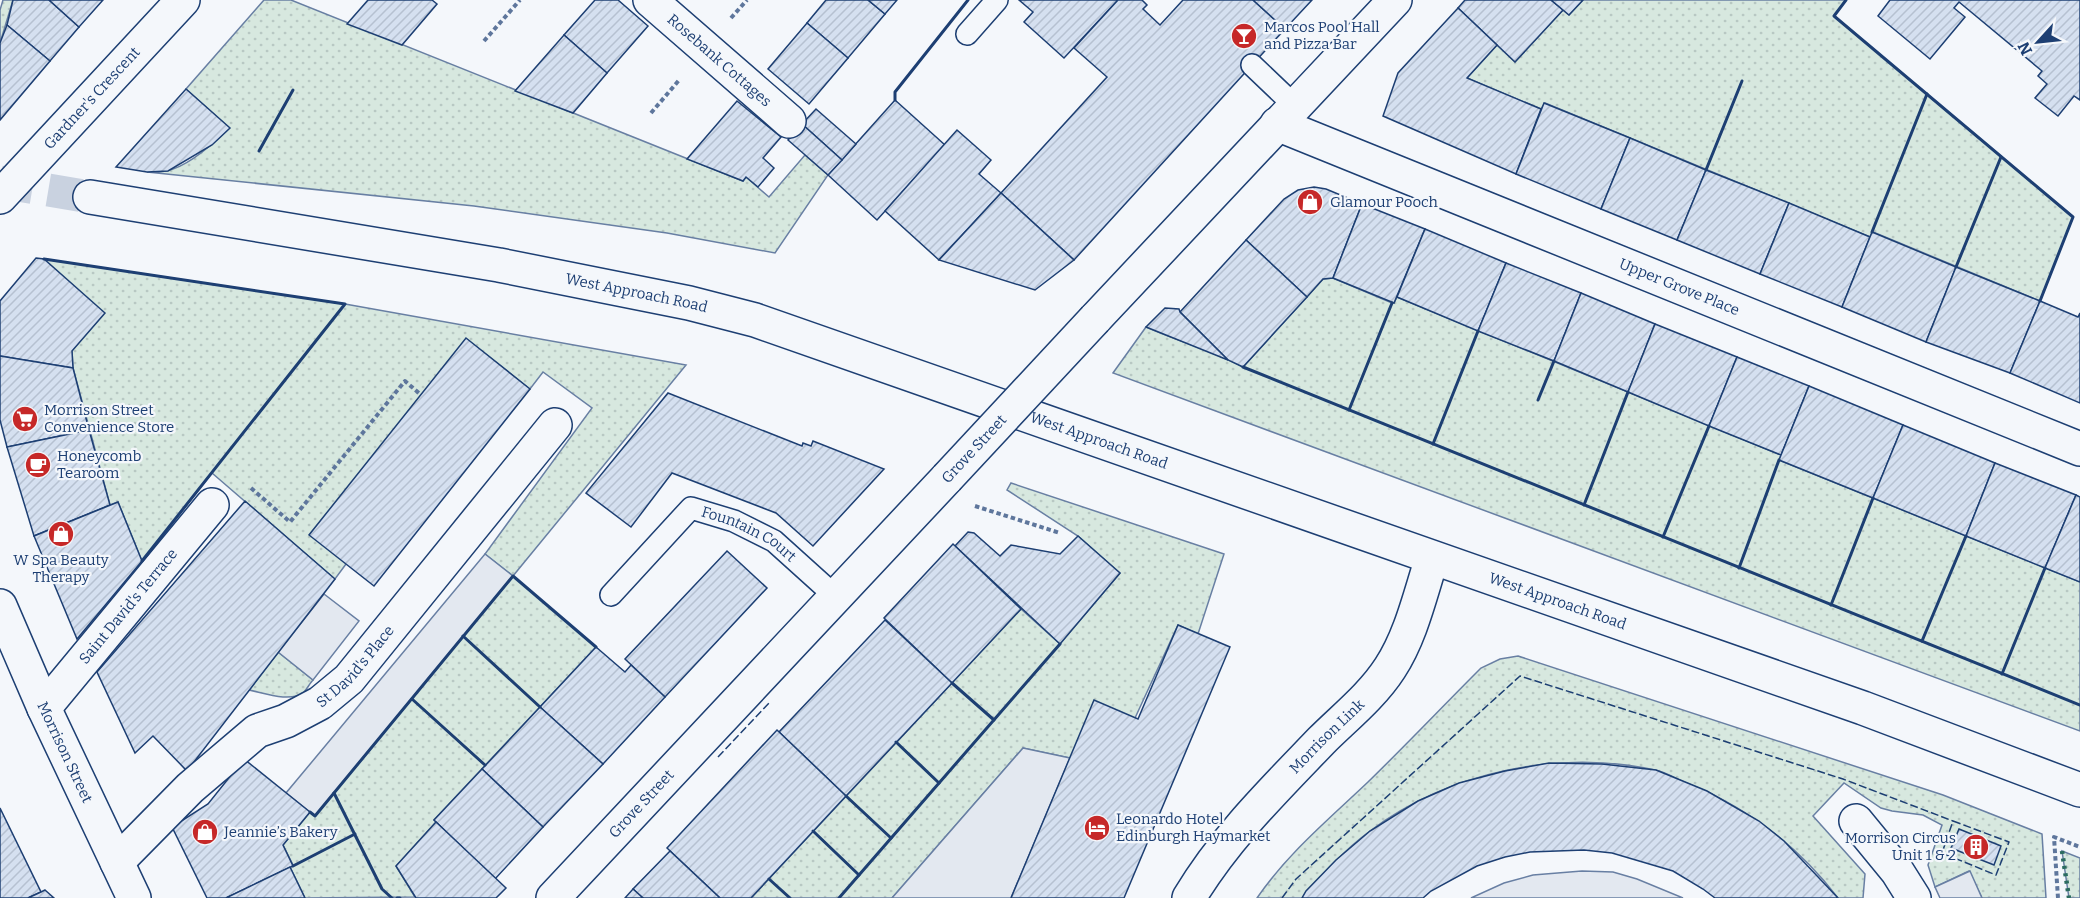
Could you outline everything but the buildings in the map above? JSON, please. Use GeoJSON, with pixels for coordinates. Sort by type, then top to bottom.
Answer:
{"type":"FeatureCollection","features":[{"type":"Feature","properties":{"kind":"street","name":"Gardner's Crescent"},"geometry":{"type":"LineString","coordinates":[[0,197],[183,0]]}},
{"type":"Feature","properties":{"kind":"street","name":"Rosebank Cottages"},"geometry":{"type":"LineString","coordinates":[[650,0],[789,121]]}},
{"type":"Feature","properties":{"kind":"street","name":"Grove Street"},"geometry":{"type":"LineString","coordinates":[[553,898],[1395,0]]}},
{"type":"Feature","properties":{"kind":"street","name":"Upper Grove Place"},"geometry":{"type":"LineString","coordinates":[[1286,115],[2080,448]]}},
{"type":"Feature","properties":{"kind":"street","name":"West Approach Road"},"geometry":{"type":"LineString","coordinates":[[90,197],[499,265],[689,303],[755,320],[1863,708],[2080,790]]}},
{"type":"Feature","properties":{"kind":"street","name":"St David's Place"},"geometry":{"type":"LineString","coordinates":[[117,862],[190,788],[257,730],[286,721],[320,703],[349,679],[555,425]]}},
{"type":"Feature","properties":{"kind":"street","name":"Saint David's Terrace"},"geometry":{"type":"LineString","coordinates":[[44,708],[212,505]]}},
{"type":"Feature","properties":{"kind":"street","name":"Morrison Link"},"geometry":{"type":"LineString","coordinates":[[1189,898],[1241,826],[1381,681],[1406,639],[1432,558]]}},
{"type":"Feature","properties":{"kind":"street","name":"Morrison Street"},"geometry":{"type":"LineString","coordinates":[[0,606],[44,708],[134,898]]}},
{"type":"Feature","properties":{"kind":"street"},"geometry":{"type":"LineString","coordinates":[[1856,822],[1897,871],[1914,898]]}},
{"type":"Feature","properties":{"kind":"lane"},"geometry":{"type":"LineString","coordinates":[[967,34],[997,0]]}},
{"type":"Feature","properties":{"kind":"lane"},"geometry":{"type":"LineString","coordinates":[[1252,65],[1286,115]]}},
{"type":"Feature","properties":{"kind":"lane","name":"Fountain Court"},"geometry":{"type":"LineString","coordinates":[[611,595],[691,508],[734,521],[774,541],[835,596]]}},
{"type":"Feature","properties":{"kind":"path"},"geometry":{"type":"LineString","coordinates":[[484,41],[520,0]]}},
{"type":"Feature","properties":{"kind":"path"},"geometry":{"type":"LineString","coordinates":[[212,505],[236,476],[290,522],[405,381],[422,394]]}},
{"type":"Feature","properties":{"kind":"path"},"geometry":{"type":"LineString","coordinates":[[940,485],[1060,533]]}},
{"type":"Feature","properties":{"kind":"path"},"geometry":{"type":"LineString","coordinates":[[2058,898],[2054,837],[2080,847]]}},
{"type":"Feature","properties":{"kind":"shaded area"},"geometry":{"type":"Polygon","coordinates":[[[3,0],[13,0],[0,43],[0,10],[3,0]]]}},
{"type":"Feature","properties":{"kind":"shaded area"},"geometry":{"type":"Polygon","coordinates":[[[264,0],[291,0],[743,181],[746,177],[769,197],[805,155],[828,175],[775,253],[667,233],[474,206],[147,172],[166,171],[183,165],[229,128],[186,89],[264,0]]]}},
{"type":"Feature","properties":{"kind":"shaded area"},"geometry":{"type":"Polygon","coordinates":[[[1583,0],[1846,0],[1834,16],[2073,217],[2040,301],[1873,232],[1870,237],[1545,103],[1541,109],[1467,78],[1497,45],[1515,62],[1563,10],[1569,15],[1583,0]]]}},
{"type":"Feature","properties":{"kind":"shaded area"},"geometry":{"type":"Polygon","coordinates":[[[44,259],[345,304],[686,365],[513,576],[485,554],[592,408],[543,372],[530,389],[466,339],[346,564],[335,579],[212,473],[142,561],[118,502],[110,505],[73,368],[72,351],[44,259]]]}},
{"type":"Feature","properties":{"kind":"shaded area"},"geometry":{"type":"Polygon","coordinates":[[[1333,278],[1392,303],[1397,297],[1781,455],[1779,460],[2080,582],[2080,731],[1113,373],[1146,327],[1243,367],[1323,279],[1333,278]]]}},
{"type":"Feature","properties":{"kind":"shaded area"},"geometry":{"type":"Polygon","coordinates":[[[1011,483],[1224,554],[1198,634],[1178,625],[1135,718],[1070,758],[1023,748],[892,898],[751,898],[1021,609],[1060,644],[1120,573],[1078,536],[1007,490],[1011,483]]]}},
{"type":"Feature","properties":{"kind":"shaded area"},"geometry":{"type":"Polygon","coordinates":[[[485,554],[513,576],[315,816],[286,793],[485,554]]]}},
{"type":"Feature","properties":{"kind":"shaded area"},"geometry":{"type":"Polygon","coordinates":[[[513,576],[596,647],[434,820],[436,822],[396,866],[415,897],[305,898],[290,867],[293,865],[283,845],[310,812],[315,816],[513,576]]]}},
{"type":"Feature","properties":{"kind":"shaded area"},"geometry":{"type":"Polygon","coordinates":[[[324,594],[359,621],[313,680],[278,652],[324,594]]]}},
{"type":"Feature","properties":{"kind":"shaded area"},"geometry":{"type":"Polygon","coordinates":[[[278,652],[313,680],[299,695],[285,697],[249,690],[278,652]]]}},
{"type":"Feature","properties":{"kind":"shaded area"},"geometry":{"type":"Polygon","coordinates":[[[1518,656],[1943,795],[2042,834],[2046,898],[1982,898],[1969,871],[1935,887],[1928,865],[1942,825],[1923,815],[1881,808],[1844,783],[1813,816],[1865,874],[1863,898],[1838,898],[1806,861],[1788,845],[1728,803],[1659,771],[1618,764],[1581,762],[1506,771],[1469,780],[1434,794],[1401,811],[1360,838],[1302,898],[1257,898],[1295,851],[1382,768],[1481,668],[1500,659],[1518,656]]]}},
{"type":"Feature","properties":{"kind":"shaded area"},"geometry":{"type":"Polygon","coordinates":[[[1023,748],[1070,758],[1011,898],[892,898],[1023,748]]]}},
{"type":"Feature","properties":{"kind":"shaded area"},"geometry":{"type":"Polygon","coordinates":[[[2062,851],[2080,858],[2080,898],[2069,898],[2062,851]]]}},
{"type":"Feature","properties":{"kind":"shaded area"},"geometry":{"type":"Polygon","coordinates":[[[1582,871],[1613,872],[1683,898],[1471,898],[1504,883],[1533,875],[1582,871]]]}},
{"type":"Feature","properties":{"kind":"shaded area"},"geometry":{"type":"Polygon","coordinates":[[[1970,871],[1982,898],[1940,898],[1935,887],[1970,871]]]}},
{"type":"Feature","properties":{"kind":"tunnel"},"geometry":{"type":"LineString","coordinates":[[0,182],[90,197]]}},
{"type":"Feature","properties":{"kind":"hedge"},"geometry":{"type":"LineString","coordinates":[[2062,851],[2069,898]]}},
{"type":"Feature","properties":{"kind":"fence"},"geometry":{"type":"LineString","coordinates":[[1282,898],[1296,879],[1520,676],[1843,779],[1953,821]]}},
{"type":"Feature","properties":{"kind":"fence"},"geometry":{"type":"LineString","coordinates":[[718,757],[769,703]]}},
{"type":"Feature","properties":{"kind":"fence"},"geometry":{"type":"LineString","coordinates":[[1953,821],[2009,842],[1996,875],[1942,853],[1953,821]]}},
{"type":"Feature","properties":{"kind":"wall"},"geometry":{"type":"LineString","coordinates":[[895,100],[895,92],[968,0]]}},
{"type":"Feature","properties":{"kind":"wall"},"geometry":{"type":"LineString","coordinates":[[1846,0],[1834,16],[2073,217],[2040,301]]}},
{"type":"Feature","properties":{"kind":"wall"},"geometry":{"type":"LineString","coordinates":[[1706,170],[1742,81]]}},
{"type":"Feature","properties":{"kind":"wall"},"geometry":{"type":"LineString","coordinates":[[259,151],[293,90]]}},
{"type":"Feature","properties":{"kind":"wall"},"geometry":{"type":"LineString","coordinates":[[1872,232],[1927,94]]}},
{"type":"Feature","properties":{"kind":"wall"},"geometry":{"type":"LineString","coordinates":[[1956,267],[2001,157]]}},
{"type":"Feature","properties":{"kind":"wall"},"geometry":{"type":"LineString","coordinates":[[44,259],[345,304],[142,561]]}},
{"type":"Feature","properties":{"kind":"wall"},"geometry":{"type":"LineString","coordinates":[[1349,410],[1392,303]]}},
{"type":"Feature","properties":{"kind":"wall"},"geometry":{"type":"LineString","coordinates":[[1433,444],[1478,331]]}},
{"type":"Feature","properties":{"kind":"wall"},"geometry":{"type":"LineString","coordinates":[[1538,400],[1554,361]]}},
{"type":"Feature","properties":{"kind":"wall"},"geometry":{"type":"LineString","coordinates":[[1243,367],[2080,705]]}},
{"type":"Feature","properties":{"kind":"wall"},"geometry":{"type":"LineString","coordinates":[[1584,505],[1628,392]]}},
{"type":"Feature","properties":{"kind":"wall"},"geometry":{"type":"LineString","coordinates":[[1663,537],[1709,426]]}},
{"type":"Feature","properties":{"kind":"wall"},"geometry":{"type":"LineString","coordinates":[[1739,568],[1779,460]]}},
{"type":"Feature","properties":{"kind":"wall"},"geometry":{"type":"LineString","coordinates":[[1831,605],[1873,498]]}},
{"type":"Feature","properties":{"kind":"wall"},"geometry":{"type":"LineString","coordinates":[[1922,641],[1966,536]]}},
{"type":"Feature","properties":{"kind":"wall"},"geometry":{"type":"LineString","coordinates":[[2002,674],[2045,568]]}},
{"type":"Feature","properties":{"kind":"wall"},"geometry":{"type":"LineString","coordinates":[[310,812],[315,816],[513,576],[596,647]]}},
{"type":"Feature","properties":{"kind":"wall"},"geometry":{"type":"LineString","coordinates":[[463,636],[540,707]]}},
{"type":"Feature","properties":{"kind":"wall"},"geometry":{"type":"LineString","coordinates":[[839,898],[1060,644]]}},
{"type":"Feature","properties":{"kind":"wall"},"geometry":{"type":"LineString","coordinates":[[952,683],[994,720]]}},
{"type":"Feature","properties":{"kind":"wall"},"geometry":{"type":"LineString","coordinates":[[412,699],[485,765]]}},
{"type":"Feature","properties":{"kind":"wall"},"geometry":{"type":"LineString","coordinates":[[896,742],[939,783]]}},
{"type":"Feature","properties":{"kind":"wall"},"geometry":{"type":"LineString","coordinates":[[334,793],[382,889],[392,898]]}},
{"type":"Feature","properties":{"kind":"wall"},"geometry":{"type":"LineString","coordinates":[[846,796],[891,838]]}},
{"type":"Feature","properties":{"kind":"wall"},"geometry":{"type":"LineString","coordinates":[[813,831],[859,875]]}},
{"type":"Feature","properties":{"kind":"wall"},"geometry":{"type":"LineString","coordinates":[[293,866],[355,834]]}},
{"type":"Feature","properties":{"kind":"wall"},"geometry":{"type":"LineString","coordinates":[[769,879],[790,898]]}},
{"type":"Feature","properties":{"kind":"place","name":"Marcos Pool Hall and Pizza Bar"},"geometry":{"type":"Point","coordinates":[1244,36]}},
{"type":"Feature","properties":{"kind":"place","name":"Glamour Pooch"},"geometry":{"type":"Point","coordinates":[1310,202]}},
{"type":"Feature","properties":{"kind":"place","name":"Morrison Street Convenience Store"},"geometry":{"type":"Point","coordinates":[25,419]}},
{"type":"Feature","properties":{"kind":"place","name":"Honeycomb Tearoom"},"geometry":{"type":"Point","coordinates":[38,465]}},
{"type":"Feature","properties":{"kind":"place","name":"W Spa Beauty Therapy"},"geometry":{"type":"Point","coordinates":[61,534]}},
{"type":"Feature","properties":{"kind":"place","name":"Leonardo Hotel Edinburgh Haymarket"},"geometry":{"type":"Point","coordinates":[1097,828]}},
{"type":"Feature","properties":{"kind":"place","name":"Jeannie’s Bakery"},"geometry":{"type":"Point","coordinates":[205,832]}},
{"type":"Feature","properties":{"kind":"place","name":"Morrison Circus Unit 1 & 2"},"geometry":{"type":"Point","coordinates":[1976,847]}}]}
